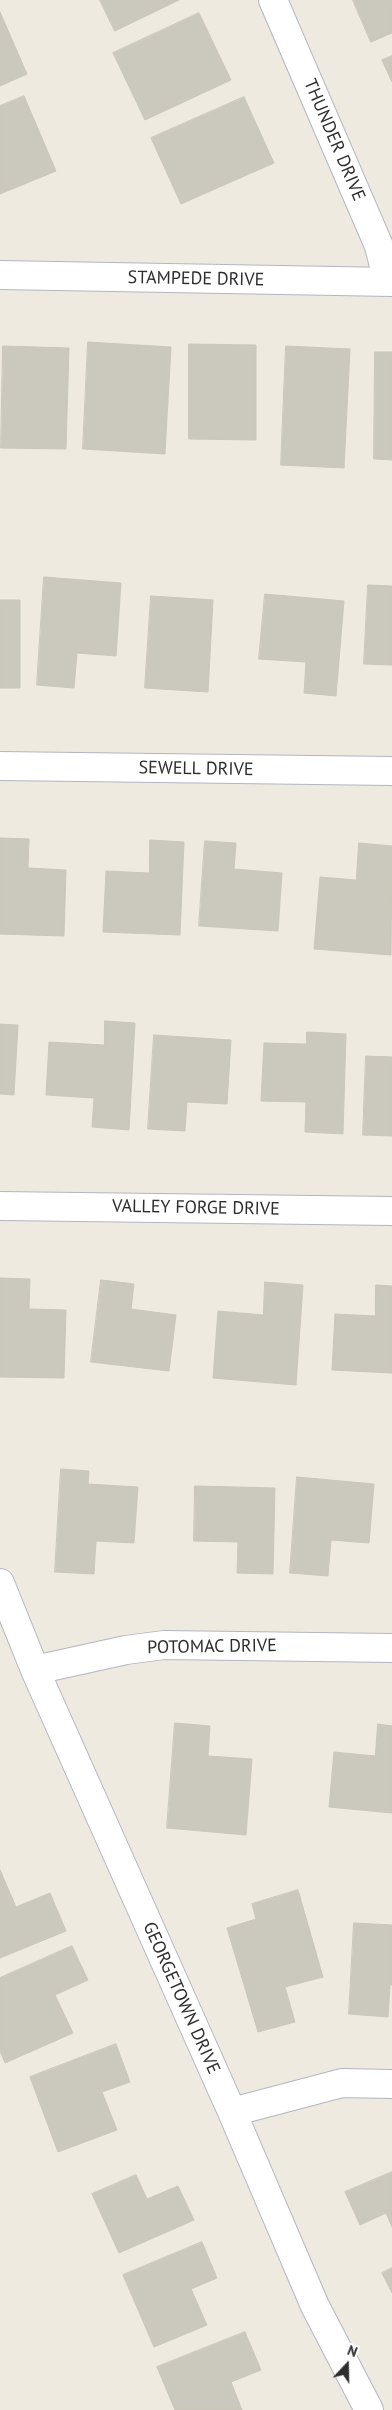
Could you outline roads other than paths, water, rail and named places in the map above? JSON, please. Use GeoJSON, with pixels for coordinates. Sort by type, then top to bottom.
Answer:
{"type":"FeatureCollection","features":[{"type":"Feature","properties":{"kind":"street","name":"THUNDER DRIVE"},"geometry":{"type":"LineString","coordinates":[[273,0],[379,246],[390,282]]}},
{"type":"Feature","properties":{"kind":"street","name":"STAMPEDE DRIVE"},"geometry":{"type":"LineString","coordinates":[[0,275],[390,282]]}},
{"type":"Feature","properties":{"kind":"street","name":"SEWELL DRIVE"},"geometry":{"type":"LineString","coordinates":[[0,766],[392,771]]}},
{"type":"Feature","properties":{"kind":"street","name":"VALLEY FORGE DRIVE"},"geometry":{"type":"LineString","coordinates":[[0,1206],[392,1211]]}},
{"type":"Feature","properties":{"kind":"street","name":"GEORGETOWN DRIVE"},"geometry":{"type":"LineString","coordinates":[[0,1583],[35,1670],[232,2112],[315,2306],[369,2410]]}},
{"type":"Feature","properties":{"kind":"street","name":"POTOMAC DRIVE"},"geometry":{"type":"LineString","coordinates":[[35,1670],[126,1650],[164,1645],[392,1648]]}},
{"type":"Feature","properties":{"kind":"street"},"geometry":{"type":"LineString","coordinates":[[232,2112],[342,2083],[392,2084]]}}]}
